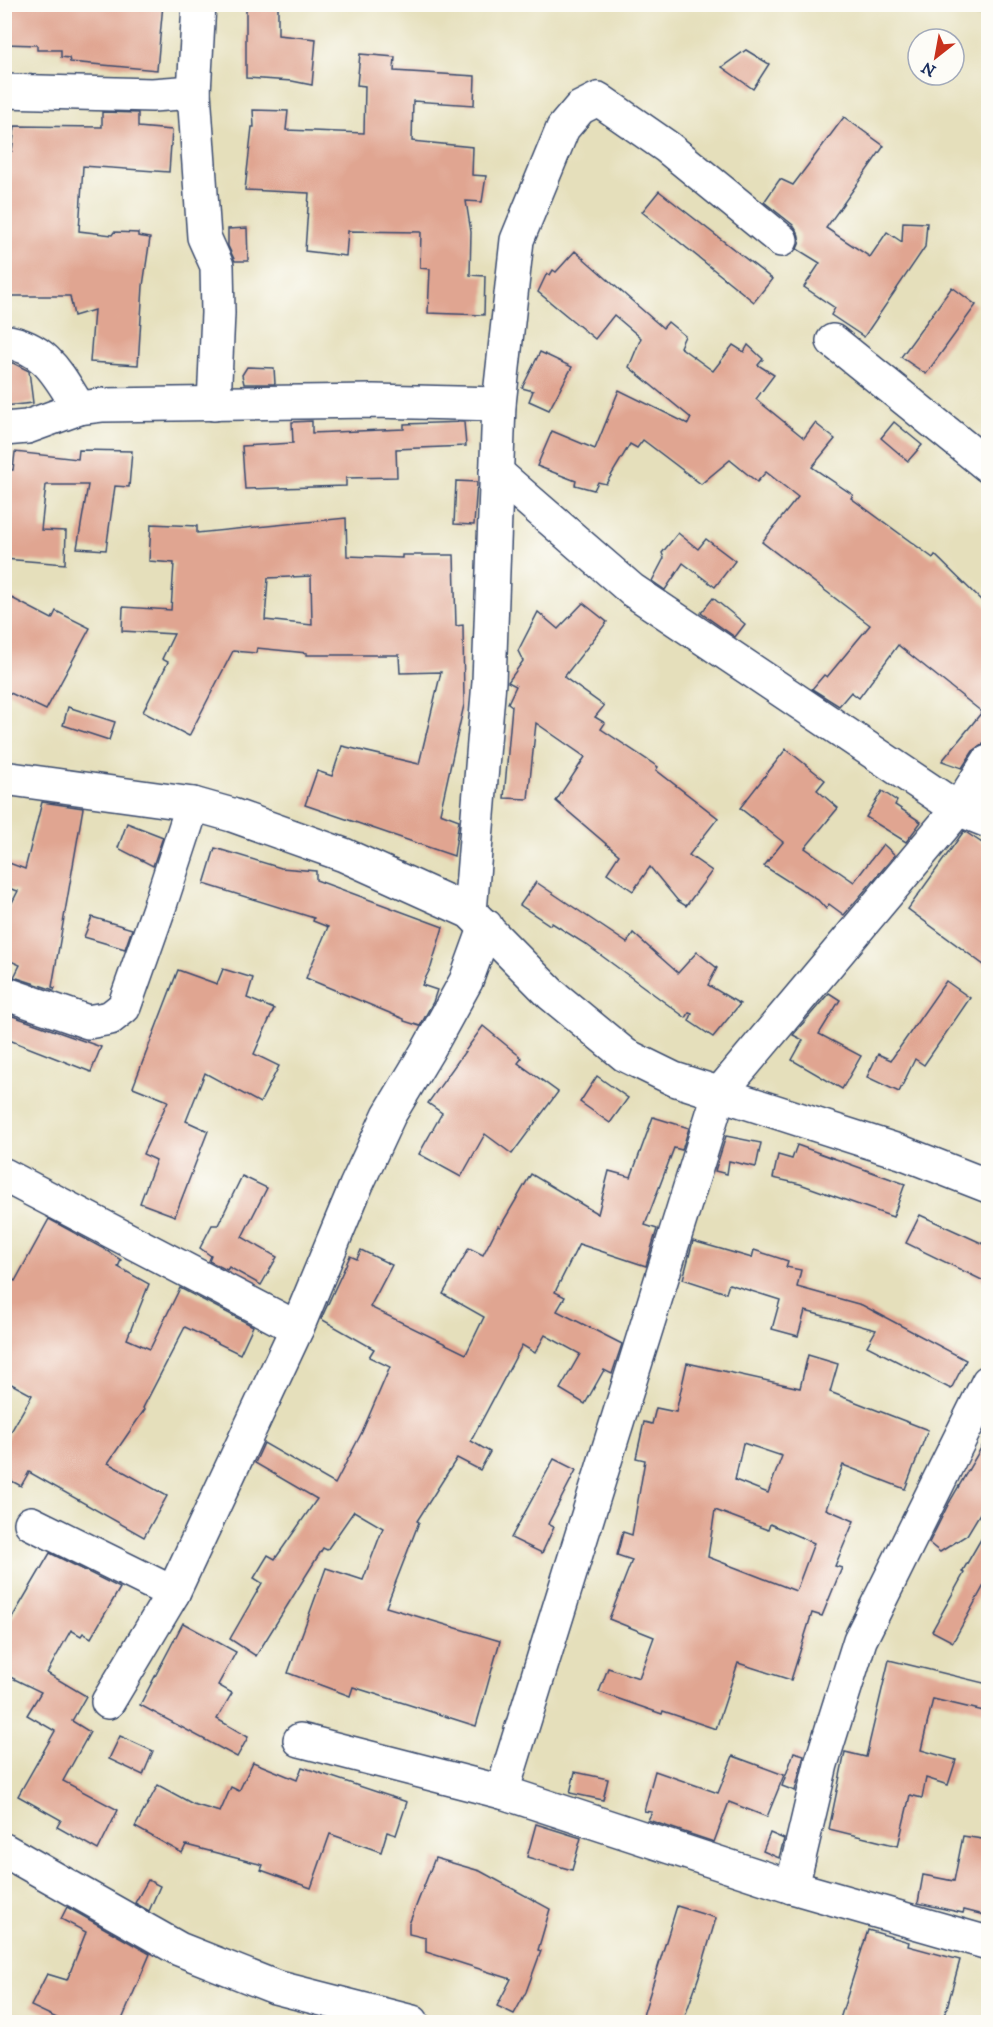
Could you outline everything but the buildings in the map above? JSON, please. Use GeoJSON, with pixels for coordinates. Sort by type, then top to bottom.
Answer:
{"type":"FeatureCollection","features":[{"type":"Feature","properties":{"kind":"street"},"geometry":{"type":"LineString","coordinates":[[199,4],[194,92],[204,237],[217,266],[218,313],[214,404]]}},
{"type":"Feature","properties":{"kind":"street"},"geometry":{"type":"LineString","coordinates":[[4,91],[152,95],[194,92]]}},
{"type":"Feature","properties":{"kind":"street"},"geometry":{"type":"LineString","coordinates":[[108,1702],[173,1593],[297,1328],[388,1115],[428,1050],[466,981],[478,919],[499,404],[517,240],[563,128],[579,108],[598,99],[667,147],[781,240]]}},
{"type":"Feature","properties":{"kind":"street"},"geometry":{"type":"LineString","coordinates":[[4,341],[33,349],[48,361],[79,408]]}},
{"type":"Feature","properties":{"kind":"street"},"geometry":{"type":"LineString","coordinates":[[833,341],[988,466]]}},
{"type":"Feature","properties":{"kind":"street"},"geometry":{"type":"LineString","coordinates":[[4,429],[27,428],[79,408],[103,405],[373,401],[499,404]]}},
{"type":"Feature","properties":{"kind":"street"},"geometry":{"type":"LineString","coordinates":[[496,472],[632,590],[958,809],[988,821]]}},
{"type":"Feature","properties":{"kind":"street"},"geometry":{"type":"LineString","coordinates":[[502,1792],[719,1094],[958,809],[988,762]]}},
{"type":"Feature","properties":{"kind":"street"},"geometry":{"type":"LineString","coordinates":[[4,778],[193,804],[232,815],[344,855],[478,919],[551,994],[625,1055],[674,1079],[901,1152],[988,1186]]}},
{"type":"Feature","properties":{"kind":"street"},"geometry":{"type":"LineString","coordinates":[[4,993],[88,1022],[110,1018],[124,1007],[193,804]]}},
{"type":"Feature","properties":{"kind":"street"},"geometry":{"type":"LineString","coordinates":[[4,1175],[297,1328]]}},
{"type":"Feature","properties":{"kind":"street"},"geometry":{"type":"LineString","coordinates":[[792,1887],[821,1764],[860,1640],[988,1382]]}},
{"type":"Feature","properties":{"kind":"street"},"geometry":{"type":"LineString","coordinates":[[31,1523],[173,1593]]}},
{"type":"Feature","properties":{"kind":"street"},"geometry":{"type":"LineString","coordinates":[[300,1740],[502,1792],[792,1887],[988,1943]]}},
{"type":"Feature","properties":{"kind":"street"},"geometry":{"type":"LineString","coordinates":[[4,1850],[179,1949],[275,1987],[412,2022]]}},
{"type":"Feature","properties":{"kind":"green space"},"geometry":{"type":"Polygon","coordinates":[[[906,5],[988,5],[988,17],[906,5]]]}}]}
